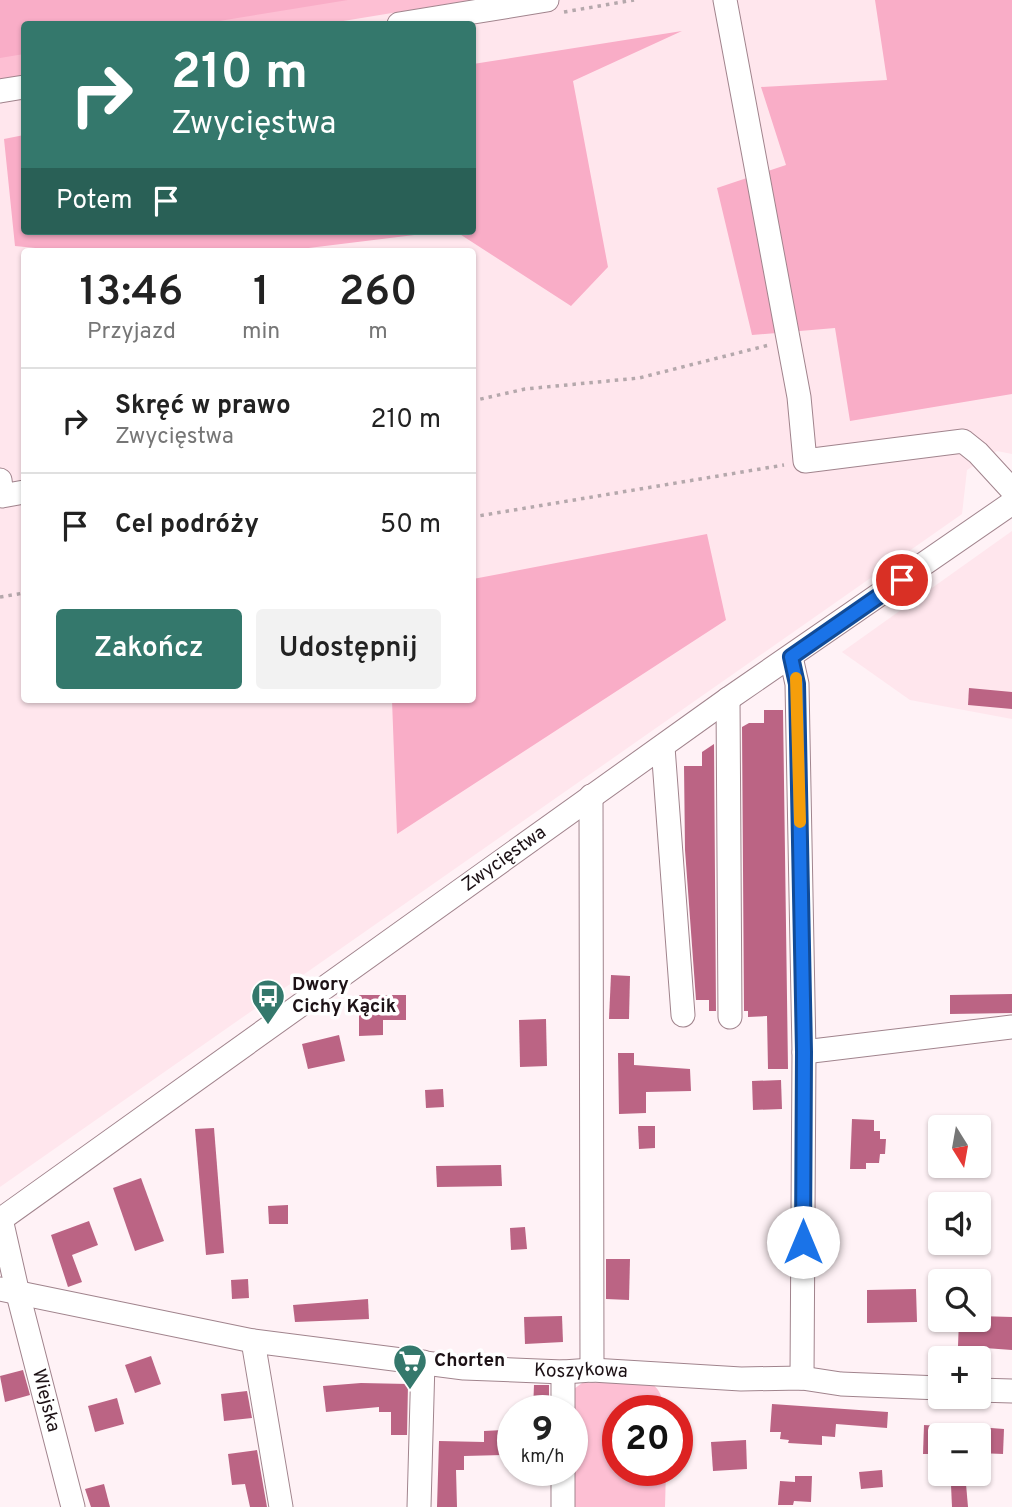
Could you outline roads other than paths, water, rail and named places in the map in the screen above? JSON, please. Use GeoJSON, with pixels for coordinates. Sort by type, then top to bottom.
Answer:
{"type":"FeatureCollection","features":[{"type":"Feature","properties":{"kind":"street"},"geometry":{"type":"LineString","coordinates":[[418,21],[547,0]]}},
{"type":"Feature","properties":{"kind":"street"},"geometry":{"type":"LineString","coordinates":[[725,0],[801,410],[805,461],[963,441],[978,453],[1012,490]]}},
{"type":"Feature","properties":{"kind":"street"},"geometry":{"type":"LineString","coordinates":[[0,91],[21,88]]}},
{"type":"Feature","properties":{"kind":"street"},"geometry":{"type":"LineString","coordinates":[[0,480],[2,496],[21,493]]}},
{"type":"Feature","properties":{"kind":"street","name":"Zwycięstwa"},"geometry":{"type":"LineString","coordinates":[[1,1219],[591,796],[1012,503]]}},
{"type":"Feature","properties":{"kind":"street"},"geometry":{"type":"LineString","coordinates":[[791,657],[797,684],[804,1052],[802,1378]]}},
{"type":"Feature","properties":{"kind":"street"},"geometry":{"type":"LineString","coordinates":[[728,699],[730,1017]]}},
{"type":"Feature","properties":{"kind":"street"},"geometry":{"type":"LineString","coordinates":[[663,747],[683,1015]]}},
{"type":"Feature","properties":{"kind":"street"},"geometry":{"type":"LineString","coordinates":[[591,796],[593,1370]]}},
{"type":"Feature","properties":{"kind":"street"},"geometry":{"type":"LineString","coordinates":[[804,1052],[1012,1027]]}},
{"type":"Feature","properties":{"kind":"street"},"geometry":{"type":"LineString","coordinates":[[1,1219],[9,1291]]}},
{"type":"Feature","properties":{"kind":"street","name":"Koszykowa"},"geometry":{"type":"LineString","coordinates":[[9,1291],[253,1341],[464,1368],[563,1372],[593,1370],[741,1379],[802,1378],[841,1384],[928,1388]]}},
{"type":"Feature","properties":{"kind":"street","name":"Wiejska"},"geometry":{"type":"LineString","coordinates":[[9,1291],[72,1507]]}},
{"type":"Feature","properties":{"kind":"street"},"geometry":{"type":"LineString","coordinates":[[253,1341],[281,1507]]}},
{"type":"Feature","properties":{"kind":"street"},"geometry":{"type":"LineString","coordinates":[[419,1507],[423,1362]]}},
{"type":"Feature","properties":{"kind":"street"},"geometry":{"type":"LineString","coordinates":[[563,1372],[563,1395]]}},
{"type":"Feature","properties":{"kind":"street"},"geometry":{"type":"LineString","coordinates":[[991,1390],[1012,1391]]}},
{"type":"Feature","properties":{"kind":"street"},"geometry":{"type":"LineString","coordinates":[[563,1486],[563,1507]]}},
{"type":"Feature","properties":{"kind":"place","name":"Dwory Cichy Kącik"},"geometry":{"type":"Point","coordinates":[268,1026]}},
{"type":"Feature","properties":{"kind":"place","name":"Chorten"},"geometry":{"type":"Point","coordinates":[410,1391]}}]}
